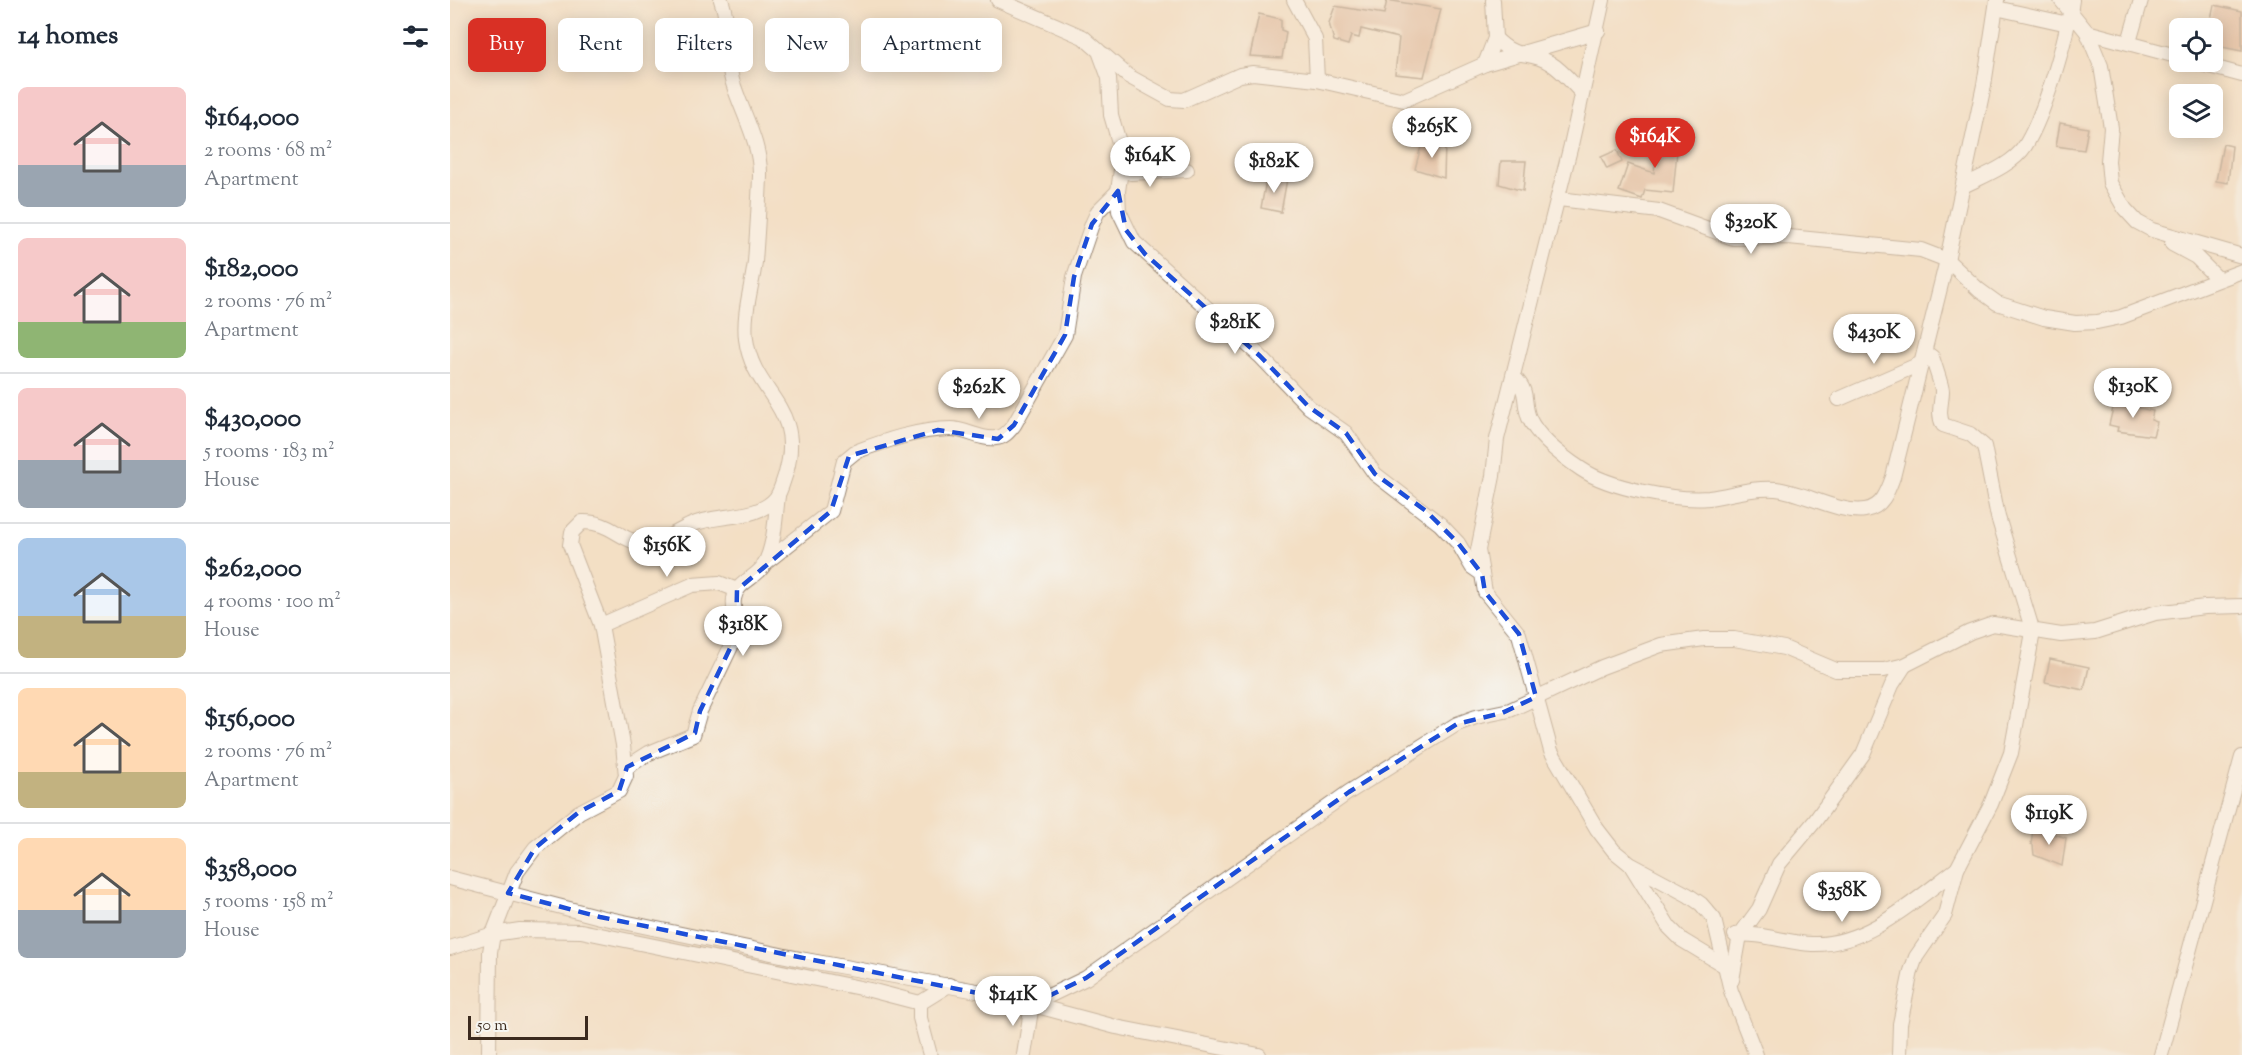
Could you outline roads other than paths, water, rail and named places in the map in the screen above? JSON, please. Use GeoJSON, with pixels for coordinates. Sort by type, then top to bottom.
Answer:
{"type":"FeatureCollection","features":[{"type":"Feature","properties":{"kind":"street"},"geometry":{"type":"LineString","coordinates":[[721,0],[726,13],[732,81],[750,127],[760,173],[746,340],[762,380],[788,423],[792,439],[790,456],[778,496],[774,529],[764,564]]}},
{"type":"Feature","properties":{"kind":"street"},"geometry":{"type":"LineString","coordinates":[[998,0],[1083,37],[1128,76],[1170,99],[1184,100],[1240,75],[1253,73],[1317,80],[1404,100],[1485,64],[1598,32]]}},
{"type":"Feature","properties":{"kind":"street"},"geometry":{"type":"LineString","coordinates":[[1294,0],[1315,39],[1317,80]]}},
{"type":"Feature","properties":{"kind":"street"},"geometry":{"type":"LineString","coordinates":[[1485,64],[1495,38],[1493,0]]}},
{"type":"Feature","properties":{"kind":"street"},"geometry":{"type":"LineString","coordinates":[[1603,0],[1598,32],[1558,201],[1497,439],[1491,485],[1478,550],[1485,591],[1519,634],[1551,752],[1597,829],[1614,851],[1630,864],[1701,904],[1714,919],[1731,991],[1756,1055]]}},
{"type":"Feature","properties":{"kind":"street"},"geometry":{"type":"LineString","coordinates":[[2061,0],[2087,32],[2101,66],[2111,128],[2108,161],[2110,183],[2125,209],[2138,222],[2196,257],[2217,278]]}},
{"type":"Feature","properties":{"kind":"street"},"geometry":{"type":"LineString","coordinates":[[2129,42],[2141,0]]}},
{"type":"Feature","properties":{"kind":"street"},"geometry":{"type":"LineString","coordinates":[[1514,377],[1526,390],[1527,412],[1539,433],[1582,470],[1607,481],[1669,497],[1694,499],[1752,488],[1798,492],[1840,508],[1865,510],[1878,504],[1888,493],[1947,260],[1997,4],[2070,13]]}},
{"type":"Feature","properties":{"kind":"street"},"geometry":{"type":"LineString","coordinates":[[1963,186],[2001,166],[2025,146],[2041,110],[2070,13]]}},
{"type":"Feature","properties":{"kind":"street"},"geometry":{"type":"LineString","coordinates":[[2087,32],[2169,54]]}},
{"type":"Feature","properties":{"kind":"street"},"geometry":{"type":"LineString","coordinates":[[1495,38],[1516,55],[1542,58],[1551,63],[1582,93]]}},
{"type":"Feature","properties":{"kind":"street"},"geometry":{"type":"LineString","coordinates":[[1099,51],[1109,78],[1109,102],[1120,141],[1122,169],[1118,191],[1119,211],[1126,230],[1145,254],[1260,356],[1309,407],[1346,433],[1375,474],[1440,524],[1458,543],[1472,567],[1482,574]]}},
{"type":"Feature","properties":{"kind":"street"},"geometry":{"type":"LineString","coordinates":[[2223,70],[2242,75]]}},
{"type":"Feature","properties":{"kind":"street"},"geometry":{"type":"LineString","coordinates":[[1122,169],[1131,173],[1186,170]]}},
{"type":"Feature","properties":{"kind":"street"},"geometry":{"type":"LineString","coordinates":[[627,767],[649,753],[688,738],[696,731],[700,711],[736,636],[738,626],[734,598],[737,590],[764,564],[831,511],[844,461],[855,452],[938,430],[953,429],[983,438],[998,439],[1006,435],[1059,349],[1068,324],[1082,249],[1098,211],[1118,191]]}},
{"type":"Feature","properties":{"kind":"street"},"geometry":{"type":"LineString","coordinates":[[1558,201],[1559,199],[1659,211],[1733,238],[1789,237],[1921,250],[1947,260],[1979,290],[1997,303],[2044,318],[2074,322],[2097,322],[2121,316],[2217,278],[2242,271]]}},
{"type":"Feature","properties":{"kind":"street"},"geometry":{"type":"LineString","coordinates":[[2152,230],[2242,256]]}},
{"type":"Feature","properties":{"kind":"street"},"geometry":{"type":"LineString","coordinates":[[1839,399],[1923,357],[1932,357],[1935,375],[1941,386],[1940,411],[1943,425],[1970,434],[1984,446],[1998,517],[2033,632],[2011,753],[2003,778],[1957,868],[1945,915],[1916,957],[1905,988],[1899,1055]]}},
{"type":"Feature","properties":{"kind":"street"},"geometry":{"type":"LineString","coordinates":[[489,1055],[490,952],[493,933],[508,893],[526,858],[535,848],[579,812],[619,791],[624,784],[627,767],[601,625],[570,545],[572,532],[582,522],[594,522],[609,526],[636,542],[658,542],[706,519],[747,514],[762,508],[778,496]]}},
{"type":"Feature","properties":{"kind":"street"},"geometry":{"type":"LineString","coordinates":[[601,625],[692,585],[719,583],[737,590]]}},
{"type":"Feature","properties":{"kind":"street"},"geometry":{"type":"LineString","coordinates":[[1032,1004],[1086,978],[1349,792],[1457,724],[1476,717],[1502,713],[1661,645],[1704,639],[1752,641],[1784,648],[1836,670],[1864,671],[1905,665],[1970,632],[1993,624],[2008,625],[2033,632],[2078,634],[2095,632],[2156,613],[2205,607],[2242,606]]}},
{"type":"Feature","properties":{"kind":"street"},"geometry":{"type":"LineString","coordinates":[[1731,991],[1740,934],[1759,909],[1779,864],[1815,821],[1863,754],[1884,703],[1905,665]]}},
{"type":"Feature","properties":{"kind":"street"},"geometry":{"type":"LineString","coordinates":[[2161,1055],[2242,757]]}},
{"type":"Feature","properties":{"kind":"street"},"geometry":{"type":"LineString","coordinates":[[1630,864],[1669,927],[1682,940],[1725,966]]}},
{"type":"Feature","properties":{"kind":"street"},"geometry":{"type":"LineString","coordinates":[[1720,937],[1740,934],[1815,944],[1848,937],[1897,912],[1957,868]]}},
{"type":"Feature","properties":{"kind":"street"},"geometry":{"type":"LineString","coordinates":[[450,878],[600,917],[800,959],[949,985],[1032,1004],[1116,1027],[1259,1055]]}},
{"type":"Feature","properties":{"kind":"street"},"geometry":{"type":"LineString","coordinates":[[450,948],[493,933],[548,929],[591,933],[870,990],[920,1004],[949,985]]}},
{"type":"Feature","properties":{"kind":"street"},"geometry":{"type":"LineString","coordinates":[[920,1004],[920,1018],[930,1055]]}},
{"type":"Feature","properties":{"kind":"street"},"geometry":{"type":"LineString","coordinates":[[1024,1055],[1032,1004]]}}]}
